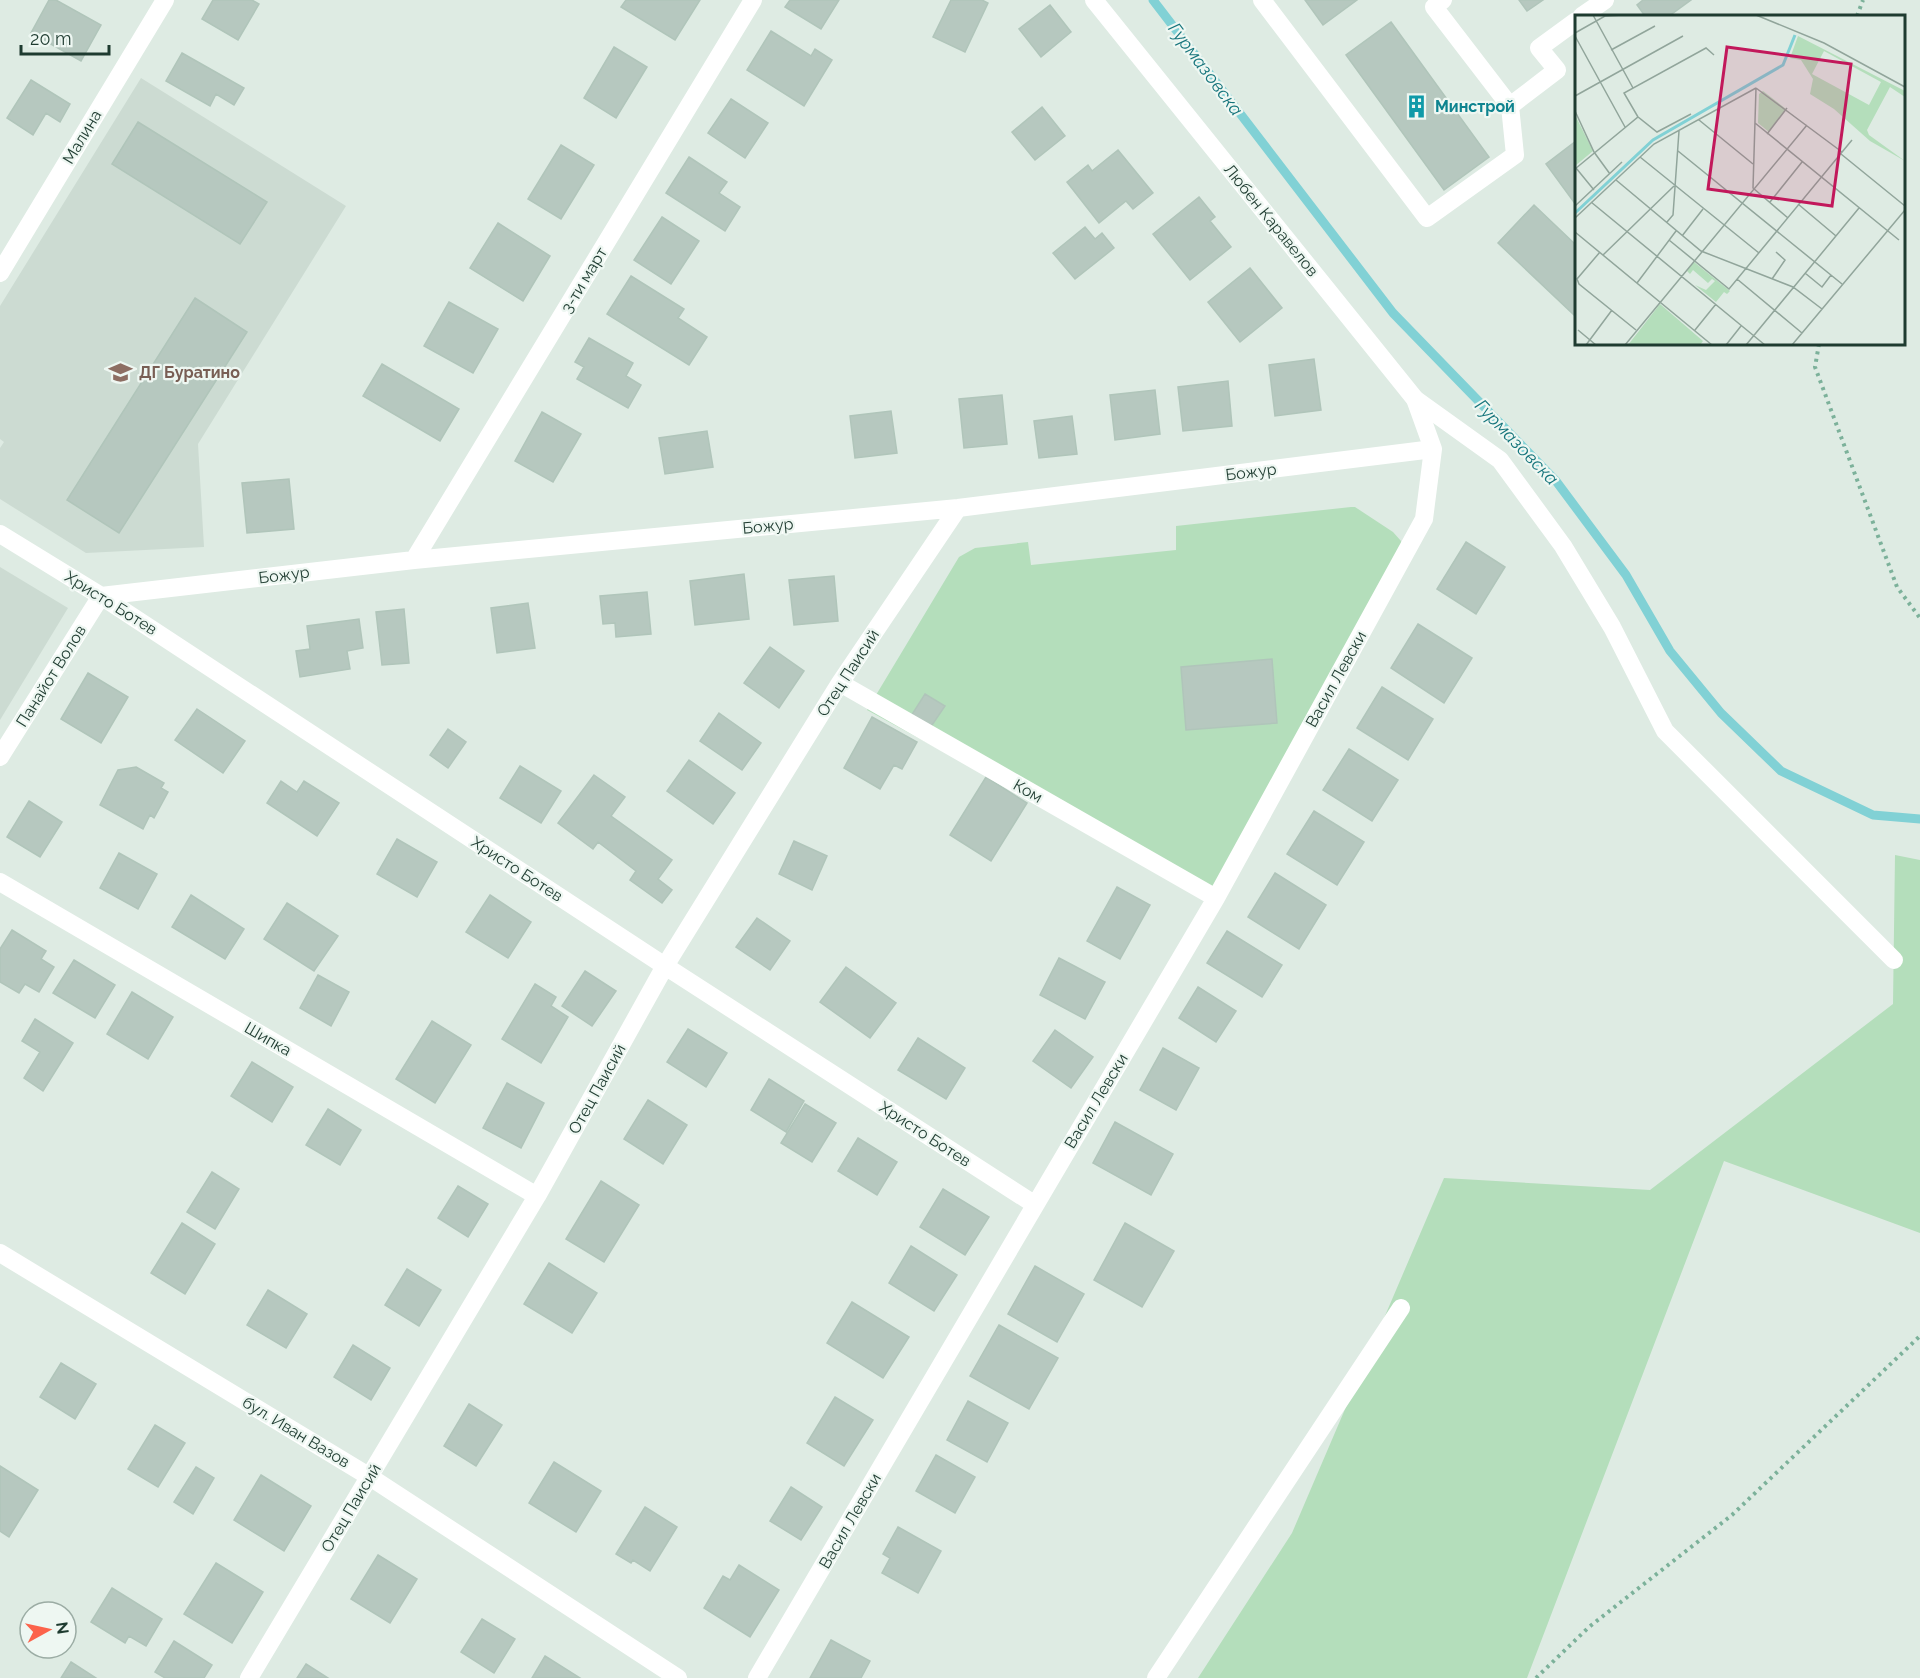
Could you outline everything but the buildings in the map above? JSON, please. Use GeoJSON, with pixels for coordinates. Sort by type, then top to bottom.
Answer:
{"type":"FeatureCollection","features":[{"type":"Feature","properties":{"kind":"street","name":"Малина"},"geometry":{"type":"LineString","coordinates":[[0,273],[165,0]]}},
{"type":"Feature","properties":{"kind":"street","name":"3-ти март"},"geometry":{"type":"LineString","coordinates":[[414,560],[753,0]]}},
{"type":"Feature","properties":{"kind":"street","name":"Любен Каравелов"},"geometry":{"type":"LineString","coordinates":[[1094,0],[1415,399],[1433,449]]}},
{"type":"Feature","properties":{"kind":"street"},"geometry":{"type":"LineString","coordinates":[[1262,0],[1427,218],[1515,155],[1510,106],[1434,7],[1443,0]]}},
{"type":"Feature","properties":{"kind":"street"},"geometry":{"type":"LineString","coordinates":[[1583,15],[1605,0]]}},
{"type":"Feature","properties":{"kind":"street"},"geometry":{"type":"LineString","coordinates":[[1510,106],[1557,70],[1539,48],[1575,22]]}},
{"type":"Feature","properties":{"kind":"street"},"geometry":{"type":"LineString","coordinates":[[1415,399],[1500,460],[1569,556],[1612,627],[1665,731],[1894,960]]}},
{"type":"Feature","properties":{"kind":"street","name":"Божур"},"geometry":{"type":"LineString","coordinates":[[101,596],[414,560],[958,508],[1433,449]]}},
{"type":"Feature","properties":{"kind":"street","name":"Васил Левски"},"geometry":{"type":"LineString","coordinates":[[757,1678],[1216,898],[1424,519],[1433,449]]}},
{"type":"Feature","properties":{"kind":"street","name":"Отец Паисий"},"geometry":{"type":"LineString","coordinates":[[249,1678],[537,1196],[665,966],[840,683],[958,508]]}},
{"type":"Feature","properties":{"kind":"street","name":"Христо Ботев"},"geometry":{"type":"LineString","coordinates":[[0,534],[101,596],[665,966],[1034,1204]]}},
{"type":"Feature","properties":{"kind":"street","name":"Панайот Волов"},"geometry":{"type":"LineString","coordinates":[[0,757],[101,596]]}},
{"type":"Feature","properties":{"kind":"street","name":"Ком"},"geometry":{"type":"LineString","coordinates":[[840,683],[1216,898]]}},
{"type":"Feature","properties":{"kind":"street","name":"Шипка"},"geometry":{"type":"LineString","coordinates":[[0,882],[537,1196]]}},
{"type":"Feature","properties":{"kind":"street","name":"бул. Иван Вазов"},"geometry":{"type":"LineString","coordinates":[[0,1253],[370,1477],[678,1678]]}},
{"type":"Feature","properties":{"kind":"street"},"geometry":{"type":"LineString","coordinates":[[1156,1678],[1401,1308]]}},
{"type":"Feature","properties":{"kind":"path"},"geometry":{"type":"LineString","coordinates":[[1857,15],[1863,0]]}},
{"type":"Feature","properties":{"kind":"path"},"geometry":{"type":"LineString","coordinates":[[1819,345],[1815,367],[1819,378],[1897,587],[1920,618]]}},
{"type":"Feature","properties":{"kind":"path"},"geometry":{"type":"LineString","coordinates":[[1536,1678],[1589,1627],[1732,1515],[1920,1336]]}},
{"type":"Feature","properties":{"kind":"shaded area","name":"ДГ Буратино"},"geometry":{"type":"Polygon","coordinates":[[[141,78],[346,206],[198,444],[204,547],[86,553],[0,499],[0,448],[4,442],[0,439],[0,306],[141,78]]]}},
{"type":"Feature","properties":{"kind":"shaded area"},"geometry":{"type":"Polygon","coordinates":[[[0,567],[68,608],[0,720],[0,567]]]}},
{"type":"Feature","properties":{"kind":"green space"},"geometry":{"type":"Polygon","coordinates":[[[1355,507],[1393,532],[1401,541],[1402,554],[1210,897],[867,710],[959,557],[975,548],[1028,542],[1031,565],[1176,550],[1176,526],[1355,507]]]}},
{"type":"Feature","properties":{"kind":"green space"},"geometry":{"type":"Polygon","coordinates":[[[1895,855],[1920,860],[1920,1233],[1724,1161],[1527,1678],[1198,1678],[1292,1533],[1444,1178],[1650,1190],[1893,1004],[1895,855]]]}},
{"type":"Feature","properties":{"kind":"waterway","name":"Гурмазовска"},"geometry":{"type":"LineString","coordinates":[[1153,0],[1393,313],[1556,481],[1626,575],[1670,651],[1721,713],[1781,771],[1873,815],[1920,819]]}},
{"type":"Feature","properties":{"kind":"place","name":"Минстрой"},"geometry":{"type":"Point","coordinates":[1417,106]}},
{"type":"Feature","properties":{"kind":"place","name":"ДГ Буратино"},"geometry":{"type":"Point","coordinates":[121,372]}}]}
